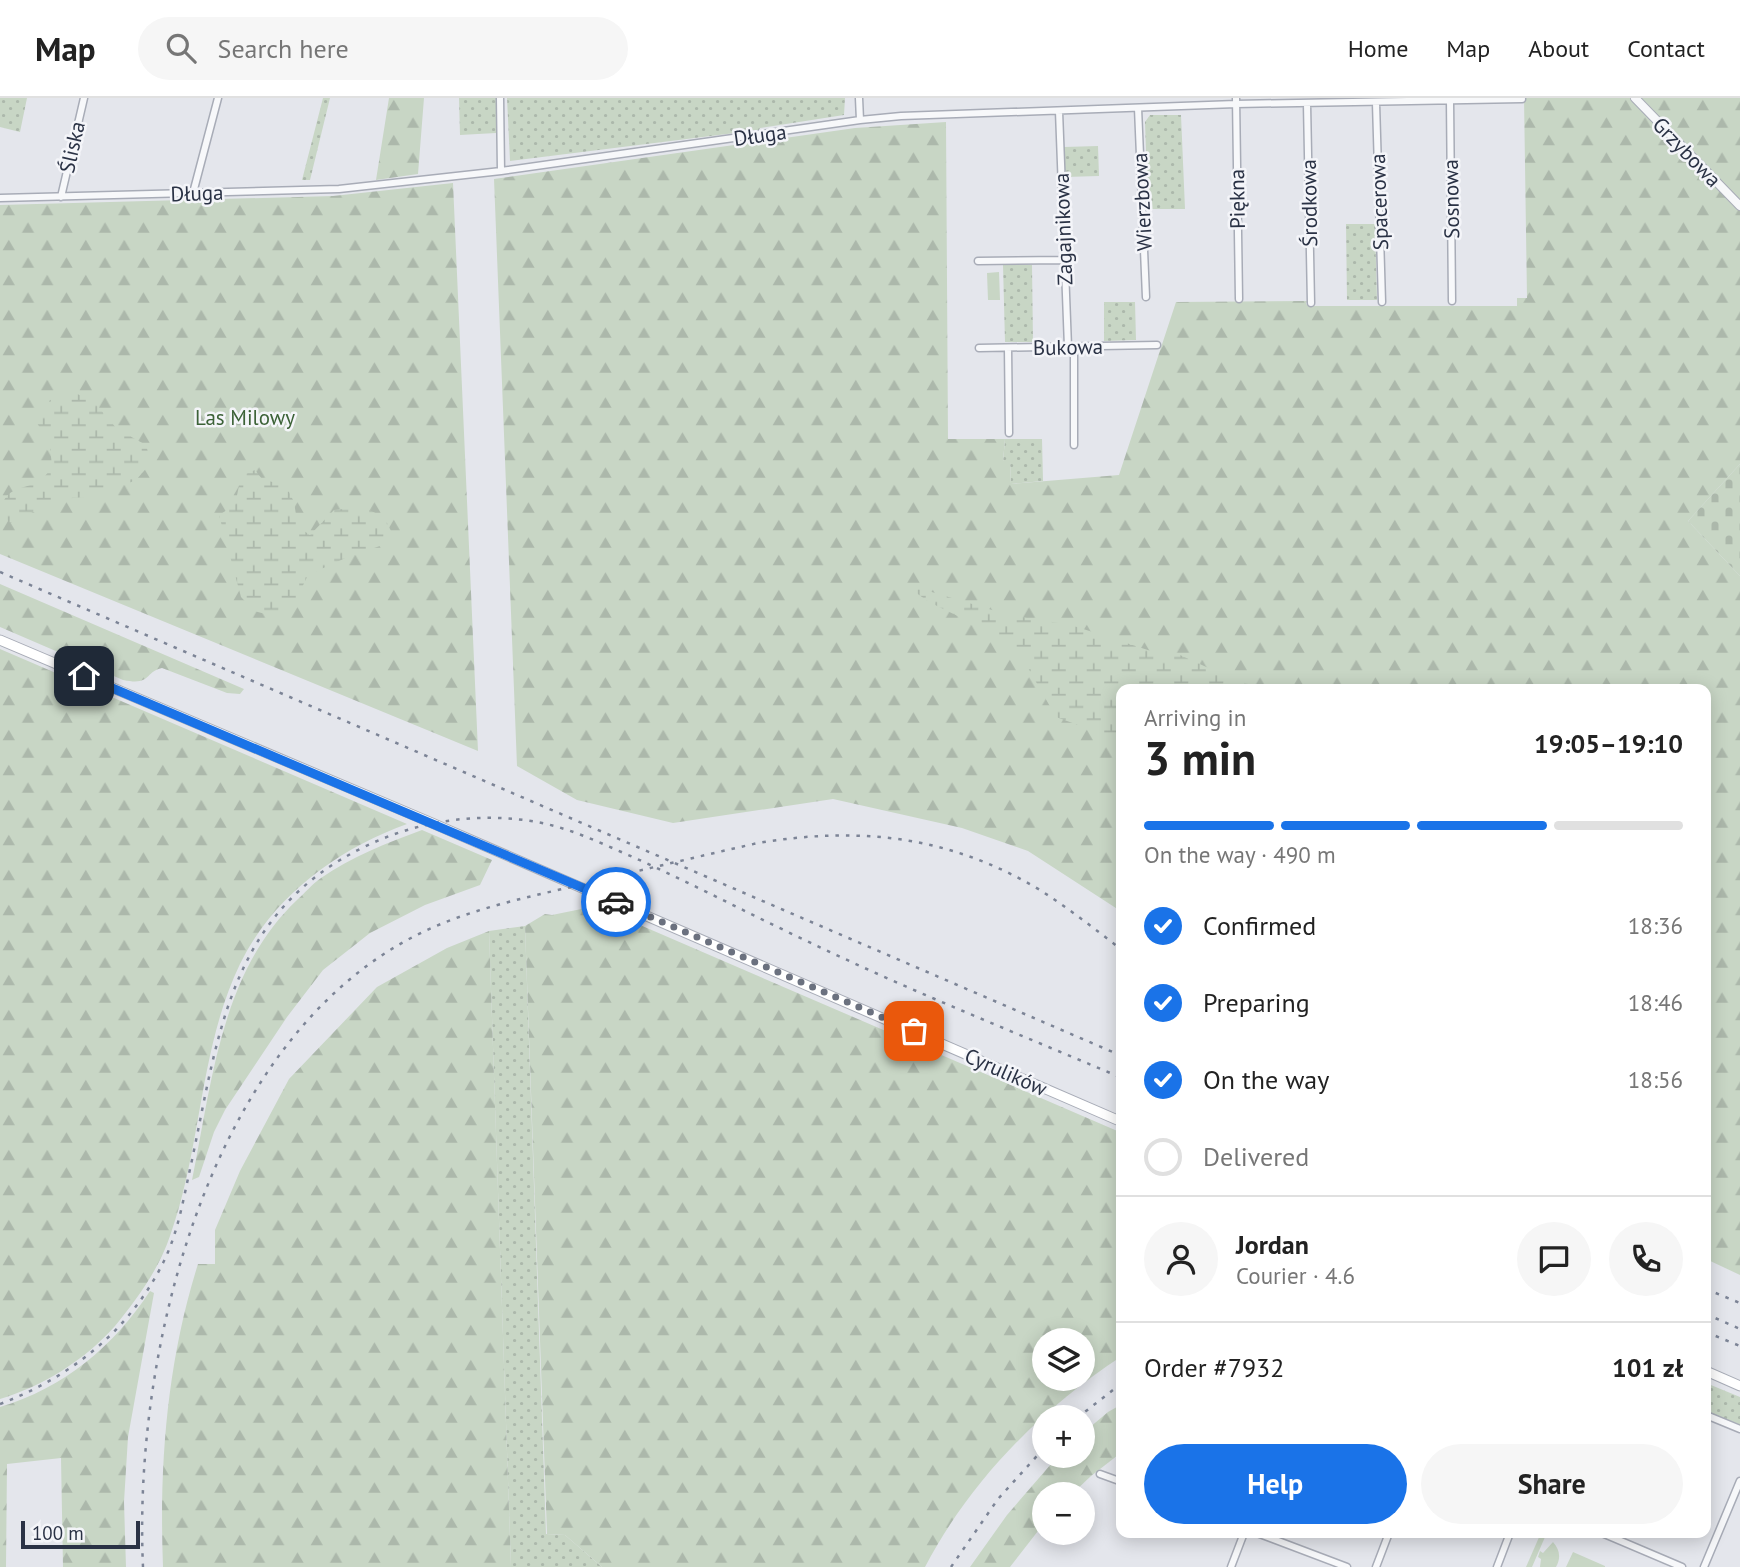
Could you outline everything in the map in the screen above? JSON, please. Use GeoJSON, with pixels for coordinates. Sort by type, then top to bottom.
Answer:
{"type":"FeatureCollection","features":[{"type":"Feature","properties":{"kind":"main road","name":"Cyrulików"},"geometry":{"type":"LineString","coordinates":[[0,640],[1116,1119]]}},
{"type":"Feature","properties":{"kind":"main road"},"geometry":{"type":"LineString","coordinates":[[1711,1373],[1740,1386]]}},
{"type":"Feature","properties":{"kind":"street","name":"Śliska"},"geometry":{"type":"LineString","coordinates":[[61,197],[84,98]]}},
{"type":"Feature","properties":{"kind":"street"},"geometry":{"type":"LineString","coordinates":[[193,194],[218,98]]}},
{"type":"Feature","properties":{"kind":"street"},"geometry":{"type":"LineString","coordinates":[[500,98],[501,171]]}},
{"type":"Feature","properties":{"kind":"street"},"geometry":{"type":"LineString","coordinates":[[859,98],[860,120]]}},
{"type":"Feature","properties":{"kind":"street","name":"Grzybowa"},"geometry":{"type":"LineString","coordinates":[[1634,98],[1740,205]]}},
{"type":"Feature","properties":{"kind":"street","name":"Sosnowa"},"geometry":{"type":"LineString","coordinates":[[1450,99],[1452,301]]}},
{"type":"Feature","properties":{"kind":"street","name":"Długa"},"geometry":{"type":"LineString","coordinates":[[0,198],[340,189],[501,171],[860,120],[1236,101],[1307,104],[1522,99]]}},
{"type":"Feature","properties":{"kind":"street","name":"Piękna"},"geometry":{"type":"LineString","coordinates":[[1236,101],[1239,299]]}},
{"type":"Feature","properties":{"kind":"street","name":"Spacerowa"},"geometry":{"type":"LineString","coordinates":[[1376,103],[1382,302]]}},
{"type":"Feature","properties":{"kind":"street","name":"Środkowa"},"geometry":{"type":"LineString","coordinates":[[1307,104],[1311,303]]}},
{"type":"Feature","properties":{"kind":"street","name":"Wierzbowa"},"geometry":{"type":"LineString","coordinates":[[1138,108],[1146,296]]}},
{"type":"Feature","properties":{"kind":"street","name":"Zagajnikowa"},"geometry":{"type":"LineString","coordinates":[[1059,111],[1074,445]]}},
{"type":"Feature","properties":{"kind":"street"},"geometry":{"type":"LineString","coordinates":[[978,261],[1064,260]]}},
{"type":"Feature","properties":{"kind":"street","name":"Bukowa"},"geometry":{"type":"LineString","coordinates":[[978,348],[1157,345]]}},
{"type":"Feature","properties":{"kind":"street"},"geometry":{"type":"LineString","coordinates":[[1008,348],[1009,433]]}},
{"type":"Feature","properties":{"kind":"street"},"geometry":{"type":"LineString","coordinates":[[1711,1417],[1740,1429]]}},
{"type":"Feature","properties":{"kind":"street"},"geometry":{"type":"LineString","coordinates":[[1100,1474],[1116,1480]]}},
{"type":"Feature","properties":{"kind":"street"},"geometry":{"type":"LineString","coordinates":[[1704,1567],[1740,1481]]}},
{"type":"Feature","properties":{"kind":"street"},"geometry":{"type":"LineString","coordinates":[[1231,1567],[1242,1538]]}},
{"type":"Feature","properties":{"kind":"street"},"geometry":{"type":"LineString","coordinates":[[1270,1538],[1347,1567]]}},
{"type":"Feature","properties":{"kind":"street"},"geometry":{"type":"LineString","coordinates":[[1376,1567],[1387,1538]]}},
{"type":"Feature","properties":{"kind":"street"},"geometry":{"type":"LineString","coordinates":[[1497,1567],[1508,1538]]}},
{"type":"Feature","properties":{"kind":"street"},"geometry":{"type":"LineString","coordinates":[[1619,1538],[1682,1567]]}},
{"type":"Feature","properties":{"kind":"green space"},"geometry":{"type":"Polygon","coordinates":[[[0,98],[27,98],[20,132],[0,127],[0,98]]]}},
{"type":"Feature","properties":{"kind":"green space"},"geometry":{"type":"Polygon","coordinates":[[[323,98],[330,98],[310,180],[302,180],[323,98]]]}},
{"type":"Feature","properties":{"kind":"green space"},"geometry":{"type":"Polygon","coordinates":[[[389,98],[424,98],[418,174],[376,180],[389,98]]]}},
{"type":"Feature","properties":{"kind":"green space"},"geometry":{"type":"Polygon","coordinates":[[[459,98],[496,98],[496,133],[460,135],[459,98]]]}},
{"type":"Feature","properties":{"kind":"green space"},"geometry":{"type":"Polygon","coordinates":[[[507,98],[845,98],[844,115],[759,130],[510,161],[507,98]]]}},
{"type":"Feature","properties":{"kind":"green space"},"geometry":{"type":"Polygon","coordinates":[[[1524,98],[1740,98],[1740,464],[1688,521],[1740,576],[1740,1275],[1711,1261],[1711,684],[1116,684],[1116,908],[1028,851],[962,828],[833,799],[673,823],[577,800],[517,766],[494,179],[855,128],[946,122],[948,439],[1005,439],[1003,461],[1010,462],[1011,484],[1119,475],[1176,302],[1307,301],[1309,306],[1517,306],[1517,298],[1527,298],[1524,98]]]}},
{"type":"Feature","properties":{"kind":"green space"},"geometry":{"type":"Polygon","coordinates":[[[1150,115],[1181,115],[1185,209],[1148,209],[1145,122],[1150,115]]]}},
{"type":"Feature","properties":{"kind":"green space"},"geometry":{"type":"Polygon","coordinates":[[[1098,146],[1099,176],[1065,177],[1064,147],[1098,146]]]}},
{"type":"Feature","properties":{"kind":"green space","name":"Las Milowy"},"geometry":{"type":"Polygon","coordinates":[[[453,183],[478,751],[0,554],[0,205],[333,196],[453,183]]]}},
{"type":"Feature","properties":{"kind":"green space"},"geometry":{"type":"Polygon","coordinates":[[[1346,224],[1375,224],[1377,300],[1347,300],[1346,224]]]}},
{"type":"Feature","properties":{"kind":"green space"},"geometry":{"type":"Polygon","coordinates":[[[1003,265],[1032,265],[1033,342],[1005,342],[1003,265]]]}},
{"type":"Feature","properties":{"kind":"green space"},"geometry":{"type":"Polygon","coordinates":[[[999,272],[1000,300],[988,300],[987,273],[999,272]]]}},
{"type":"Feature","properties":{"kind":"green space"},"geometry":{"type":"Polygon","coordinates":[[[1104,302],[1135,302],[1136,340],[1104,341],[1104,302]]]}},
{"type":"Feature","properties":{"kind":"green space"},"geometry":{"type":"Polygon","coordinates":[[[71,391],[94,402],[117,429],[146,445],[151,463],[136,480],[97,496],[61,499],[10,523],[1,514],[8,495],[38,482],[52,468],[50,444],[37,423],[50,400],[71,391]]]}},
{"type":"Feature","properties":{"kind":"green space"},"geometry":{"type":"Polygon","coordinates":[[[1005,439],[1042,439],[1043,481],[1011,484],[1010,462],[1003,462],[1005,439]]]}},
{"type":"Feature","properties":{"kind":"green space"},"geometry":{"type":"Polygon","coordinates":[[[1740,464],[1740,576],[1688,521],[1740,464]]]}},
{"type":"Feature","properties":{"kind":"green space"},"geometry":{"type":"Polygon","coordinates":[[[255,470],[262,479],[286,486],[294,502],[298,527],[310,535],[334,510],[363,507],[384,517],[392,533],[383,545],[308,575],[295,602],[277,617],[254,611],[241,597],[219,515],[235,505],[241,476],[255,470]]]}},
{"type":"Feature","properties":{"kind":"green space"},"geometry":{"type":"Polygon","coordinates":[[[0,584],[244,689],[240,694],[227,693],[162,668],[143,680],[123,680],[0,627],[0,584]]]}},
{"type":"Feature","properties":{"kind":"green space"},"geometry":{"type":"Polygon","coordinates":[[[908,587],[1009,615],[1071,625],[1154,652],[1180,655],[1248,684],[1116,684],[1116,739],[1056,717],[1023,659],[978,626],[929,602],[908,587]]]}},
{"type":"Feature","properties":{"kind":"green space"},"geometry":{"type":"Polygon","coordinates":[[[0,649],[407,824],[356,847],[310,878],[289,896],[254,939],[240,964],[216,1030],[181,1202],[154,1272],[115,1326],[77,1361],[32,1387],[0,1399],[0,649]]]}},
{"type":"Feature","properties":{"kind":"green space"},"geometry":{"type":"Polygon","coordinates":[[[422,830],[492,860],[480,885],[425,905],[370,933],[323,970],[287,1017],[225,1110],[214,1132],[199,1177],[192,1180],[224,1030],[251,960],[271,929],[318,880],[333,870],[370,851],[422,830]]]}},
{"type":"Feature","properties":{"kind":"green space"},"geometry":{"type":"Polygon","coordinates":[[[596,906],[1116,1130],[1116,1360],[1095,1375],[1095,1328],[1032,1328],[1032,1391],[1074,1391],[1056,1405],[1032,1405],[1032,1427],[963,1505],[925,1567],[602,1567],[565,1535],[547,1534],[525,926],[545,914],[596,906]]]}},
{"type":"Feature","properties":{"kind":"green space"},"geometry":{"type":"Polygon","coordinates":[[[525,926],[546,1534],[565,1535],[602,1567],[511,1567],[489,931],[525,926]]]}},
{"type":"Feature","properties":{"kind":"green space"},"geometry":{"type":"Polygon","coordinates":[[[489,931],[511,1567],[163,1567],[164,1452],[179,1338],[198,1264],[215,1264],[215,1230],[240,1171],[289,1079],[377,987],[447,948],[489,931]]]}},
{"type":"Feature","properties":{"kind":"green space"},"geometry":{"type":"Polygon","coordinates":[[[150,1291],[154,1293],[128,1437],[124,1502],[126,1567],[63,1567],[61,1458],[7,1464],[6,1567],[0,1567],[0,1407],[45,1389],[86,1362],[120,1330],[150,1291]]]}},
{"type":"Feature","properties":{"kind":"green space"},"geometry":{"type":"Polygon","coordinates":[[[1711,1385],[1740,1397],[1740,1426],[1711,1413],[1711,1385]]]}},
{"type":"Feature","properties":{"kind":"green space"},"geometry":{"type":"Polygon","coordinates":[[[1116,1407],[1116,1457],[1085,1482],[1036,1482],[1048,1468],[1095,1468],[1095,1423],[1116,1407]]]}},
{"type":"Feature","properties":{"kind":"green space"},"geometry":{"type":"Polygon","coordinates":[[[1032,1486],[1032,1539],[1010,1567],[970,1567],[1007,1515],[1032,1486]]]}},
{"type":"Feature","properties":{"kind":"green space"},"geometry":{"type":"Polygon","coordinates":[[[1539,1538],[1545,1538],[1532,1567],[1526,1567],[1539,1538]]]}},
{"type":"Feature","properties":{"kind":"green space"},"geometry":{"type":"Polygon","coordinates":[[[1553,1542],[1559,1554],[1556,1567],[1540,1567],[1540,1551],[1543,1553],[1553,1542]]]}},
{"type":"Feature","properties":{"kind":"green space"},"geometry":{"type":"Polygon","coordinates":[[[1573,1552],[1605,1566],[1605,1567],[1566,1567],[1573,1552]]]}},
{"type":"Feature","properties":{"kind":"railway"},"geometry":{"type":"LineString","coordinates":[[0,572],[1116,1053]]}},
{"type":"Feature","properties":{"kind":"railway"},"geometry":{"type":"LineString","coordinates":[[0,1404],[51,1380],[95,1349],[133,1310],[163,1263],[180,1213],[223,1021],[238,980],[258,941],[285,905],[320,874],[364,847],[407,830],[474,818],[519,819],[566,830],[657,868],[885,977],[1116,1075]]}},
{"type":"Feature","properties":{"kind":"railway"},"geometry":{"type":"LineString","coordinates":[[143,1567],[143,1483],[152,1394],[170,1303],[197,1214],[233,1129],[281,1053],[339,989],[409,939],[451,920],[494,906],[758,843],[796,838],[868,836],[904,840],[972,857],[1040,890],[1116,945]]}},
{"type":"Feature","properties":{"kind":"railway"},"geometry":{"type":"LineString","coordinates":[[1711,1291],[1740,1303]]}},
{"type":"Feature","properties":{"kind":"railway"},"geometry":{"type":"LineString","coordinates":[[1711,1316],[1740,1329]]}},
{"type":"Feature","properties":{"kind":"railway"},"geometry":{"type":"LineString","coordinates":[[1711,1334],[1740,1346]]}},
{"type":"Feature","properties":{"kind":"railway"},"geometry":{"type":"LineString","coordinates":[[1094,1405],[1116,1388]]}},
{"type":"Feature","properties":{"kind":"railway"},"geometry":{"type":"LineString","coordinates":[[951,1567],[998,1499],[1032,1461]]}},
{"type":"Feature","properties":{"kind":"way so far"},"geometry":{"type":"LineString","coordinates":[[616,902],[914,1031]]}},
{"type":"Feature","properties":{"kind":"route"},"geometry":{"type":"LineString","coordinates":[[84,676],[616,902]]}}]}
